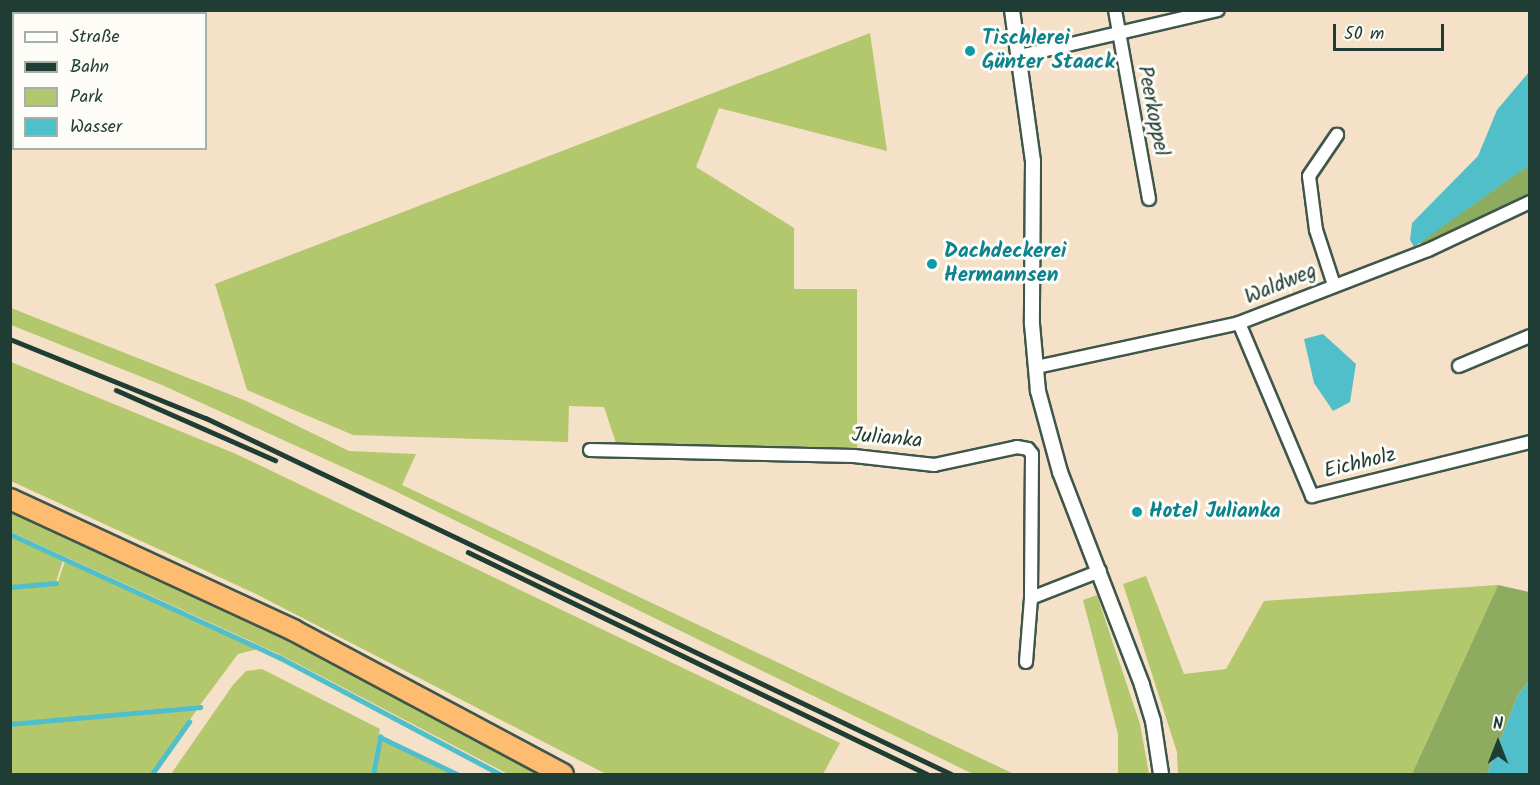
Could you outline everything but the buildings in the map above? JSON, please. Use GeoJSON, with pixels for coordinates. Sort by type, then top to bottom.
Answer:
{"type":"FeatureCollection","features":[{"type":"Feature","properties":{"kind":"highway"},"geometry":{"type":"LineString","coordinates":[[10,499],[283,626],[563,774]]}},
{"type":"Feature","properties":{"kind":"street"},"geometry":{"type":"LineString","coordinates":[[1012,10],[1033,160],[1036,367],[1053,453],[1100,570],[1142,685],[1153,721],[1161,774]]}},
{"type":"Feature","properties":{"kind":"street","name":"Peerkoppel"},"geometry":{"type":"LineString","coordinates":[[1115,10],[1149,199]]}},
{"type":"Feature","properties":{"kind":"street"},"geometry":{"type":"LineString","coordinates":[[1020,56],[1117,31],[1218,10]]}},
{"type":"Feature","properties":{"kind":"street"},"geometry":{"type":"LineString","coordinates":[[1334,285],[1316,230],[1309,176],[1338,135]]}},
{"type":"Feature","properties":{"kind":"street","name":"Waldweg"},"geometry":{"type":"LineString","coordinates":[[1036,367],[1239,323],[1428,250],[1530,202]]}},
{"type":"Feature","properties":{"kind":"street","name":"Eichholz"},"geometry":{"type":"LineString","coordinates":[[1239,323],[1312,496],[1530,442]]}},
{"type":"Feature","properties":{"kind":"street"},"geometry":{"type":"LineString","coordinates":[[1459,366],[1530,336]]}},
{"type":"Feature","properties":{"kind":"street","name":"Julianka"},"geometry":{"type":"LineString","coordinates":[[590,450],[854,456],[934,465],[1017,447],[1028,449],[1032,454],[1031,598],[1026,662]]}},
{"type":"Feature","properties":{"kind":"street"},"geometry":{"type":"LineString","coordinates":[[1031,598],[1100,570]]}},
{"type":"Feature","properties":{"kind":"green space"},"geometry":{"type":"Polygon","coordinates":[[[870,33],[887,151],[719,108],[696,167],[794,228],[794,289],[857,289],[857,448],[616,443],[604,407],[569,406],[568,442],[353,435],[247,390],[215,284],[870,33]]]}},
{"type":"Feature","properties":{"kind":"green space"},"geometry":{"type":"Polygon","coordinates":[[[1529,165],[1529,194],[1421,245],[1420,242],[1529,165]]]}},
{"type":"Feature","properties":{"kind":"green space"},"geometry":{"type":"Polygon","coordinates":[[[11,308],[244,400],[349,451],[416,454],[402,485],[1014,774],[973,774],[391,489],[162,385],[11,325],[11,308]]]}},
{"type":"Feature","properties":{"kind":"green space"},"geometry":{"type":"Polygon","coordinates":[[[11,362],[236,454],[840,743],[823,774],[606,774],[256,594],[11,481],[11,362]]]}},
{"type":"Feature","properties":{"kind":"green space"},"geometry":{"type":"Polygon","coordinates":[[[11,510],[241,617],[540,774],[508,774],[281,655],[11,532],[11,510]]]}},
{"type":"Feature","properties":{"kind":"green space"},"geometry":{"type":"Polygon","coordinates":[[[11,535],[63,560],[56,582],[11,586],[11,535]]]}},
{"type":"Feature","properties":{"kind":"green space"},"geometry":{"type":"Polygon","coordinates":[[[65,561],[258,649],[238,654],[200,705],[11,723],[11,589],[57,585],[65,561]]]}},
{"type":"Feature","properties":{"kind":"green space"},"geometry":{"type":"Polygon","coordinates":[[[1146,576],[1184,674],[1226,669],[1264,601],[1498,585],[1412,774],[1178,774],[1177,752],[1123,584],[1146,576]]]}},
{"type":"Feature","properties":{"kind":"green space"},"geometry":{"type":"Polygon","coordinates":[[[1498,585],[1529,592],[1529,681],[1518,695],[1487,774],[1412,774],[1498,585]]]}},
{"type":"Feature","properties":{"kind":"green space"},"geometry":{"type":"Polygon","coordinates":[[[1097,595],[1140,724],[1149,774],[1118,774],[1118,734],[1083,600],[1097,595]]]}},
{"type":"Feature","properties":{"kind":"green space"},"geometry":{"type":"Polygon","coordinates":[[[262,669],[380,729],[371,774],[171,774],[233,685],[246,671],[262,669]]]}},
{"type":"Feature","properties":{"kind":"green space"},"geometry":{"type":"Polygon","coordinates":[[[198,708],[152,774],[11,774],[11,725],[198,708]]]}},
{"type":"Feature","properties":{"kind":"green space"},"geometry":{"type":"Polygon","coordinates":[[[382,740],[454,774],[375,774],[382,740]]]}},
{"type":"Feature","properties":{"kind":"water"},"geometry":{"type":"Polygon","coordinates":[[[1529,72],[1529,165],[1414,247],[1410,240],[1412,223],[1478,156],[1497,110],[1529,72]]]}},
{"type":"Feature","properties":{"kind":"water"},"geometry":{"type":"Polygon","coordinates":[[[1323,334],[1356,364],[1350,402],[1333,411],[1314,383],[1304,339],[1323,334]]]}},
{"type":"Feature","properties":{"kind":"water"},"geometry":{"type":"Polygon","coordinates":[[[1529,681],[1529,774],[1487,774],[1518,695],[1529,681]]]}},
{"type":"Feature","properties":{"kind":"waterway"},"geometry":{"type":"LineString","coordinates":[[10,534],[279,657],[500,774]]}},
{"type":"Feature","properties":{"kind":"waterway"},"geometry":{"type":"LineString","coordinates":[[10,587],[56,583]]}},
{"type":"Feature","properties":{"kind":"waterway"},"geometry":{"type":"LineString","coordinates":[[10,724],[200,707]]}},
{"type":"Feature","properties":{"kind":"waterway"},"geometry":{"type":"LineString","coordinates":[[152,774],[189,722]]}},
{"type":"Feature","properties":{"kind":"waterway"},"geometry":{"type":"LineString","coordinates":[[373,774],[380,737],[457,774]]}},
{"type":"Feature","properties":{"kind":"railway"},"geometry":{"type":"LineString","coordinates":[[10,339],[206,418],[951,774]]}},
{"type":"Feature","properties":{"kind":"railway"},"geometry":{"type":"LineString","coordinates":[[116,390],[275,460]]}},
{"type":"Feature","properties":{"kind":"railway"},"geometry":{"type":"LineString","coordinates":[[468,552],[927,774]]}},
{"type":"Feature","properties":{"kind":"place","name":"Tischlerei Günter Staack"},"geometry":{"type":"Point","coordinates":[970,51]}},
{"type":"Feature","properties":{"kind":"place","name":"Dachdeckerei Hermannsen"},"geometry":{"type":"Point","coordinates":[932,264]}},
{"type":"Feature","properties":{"kind":"place","name":"Hotel Julianka"},"geometry":{"type":"Point","coordinates":[1137,512]}}]}
